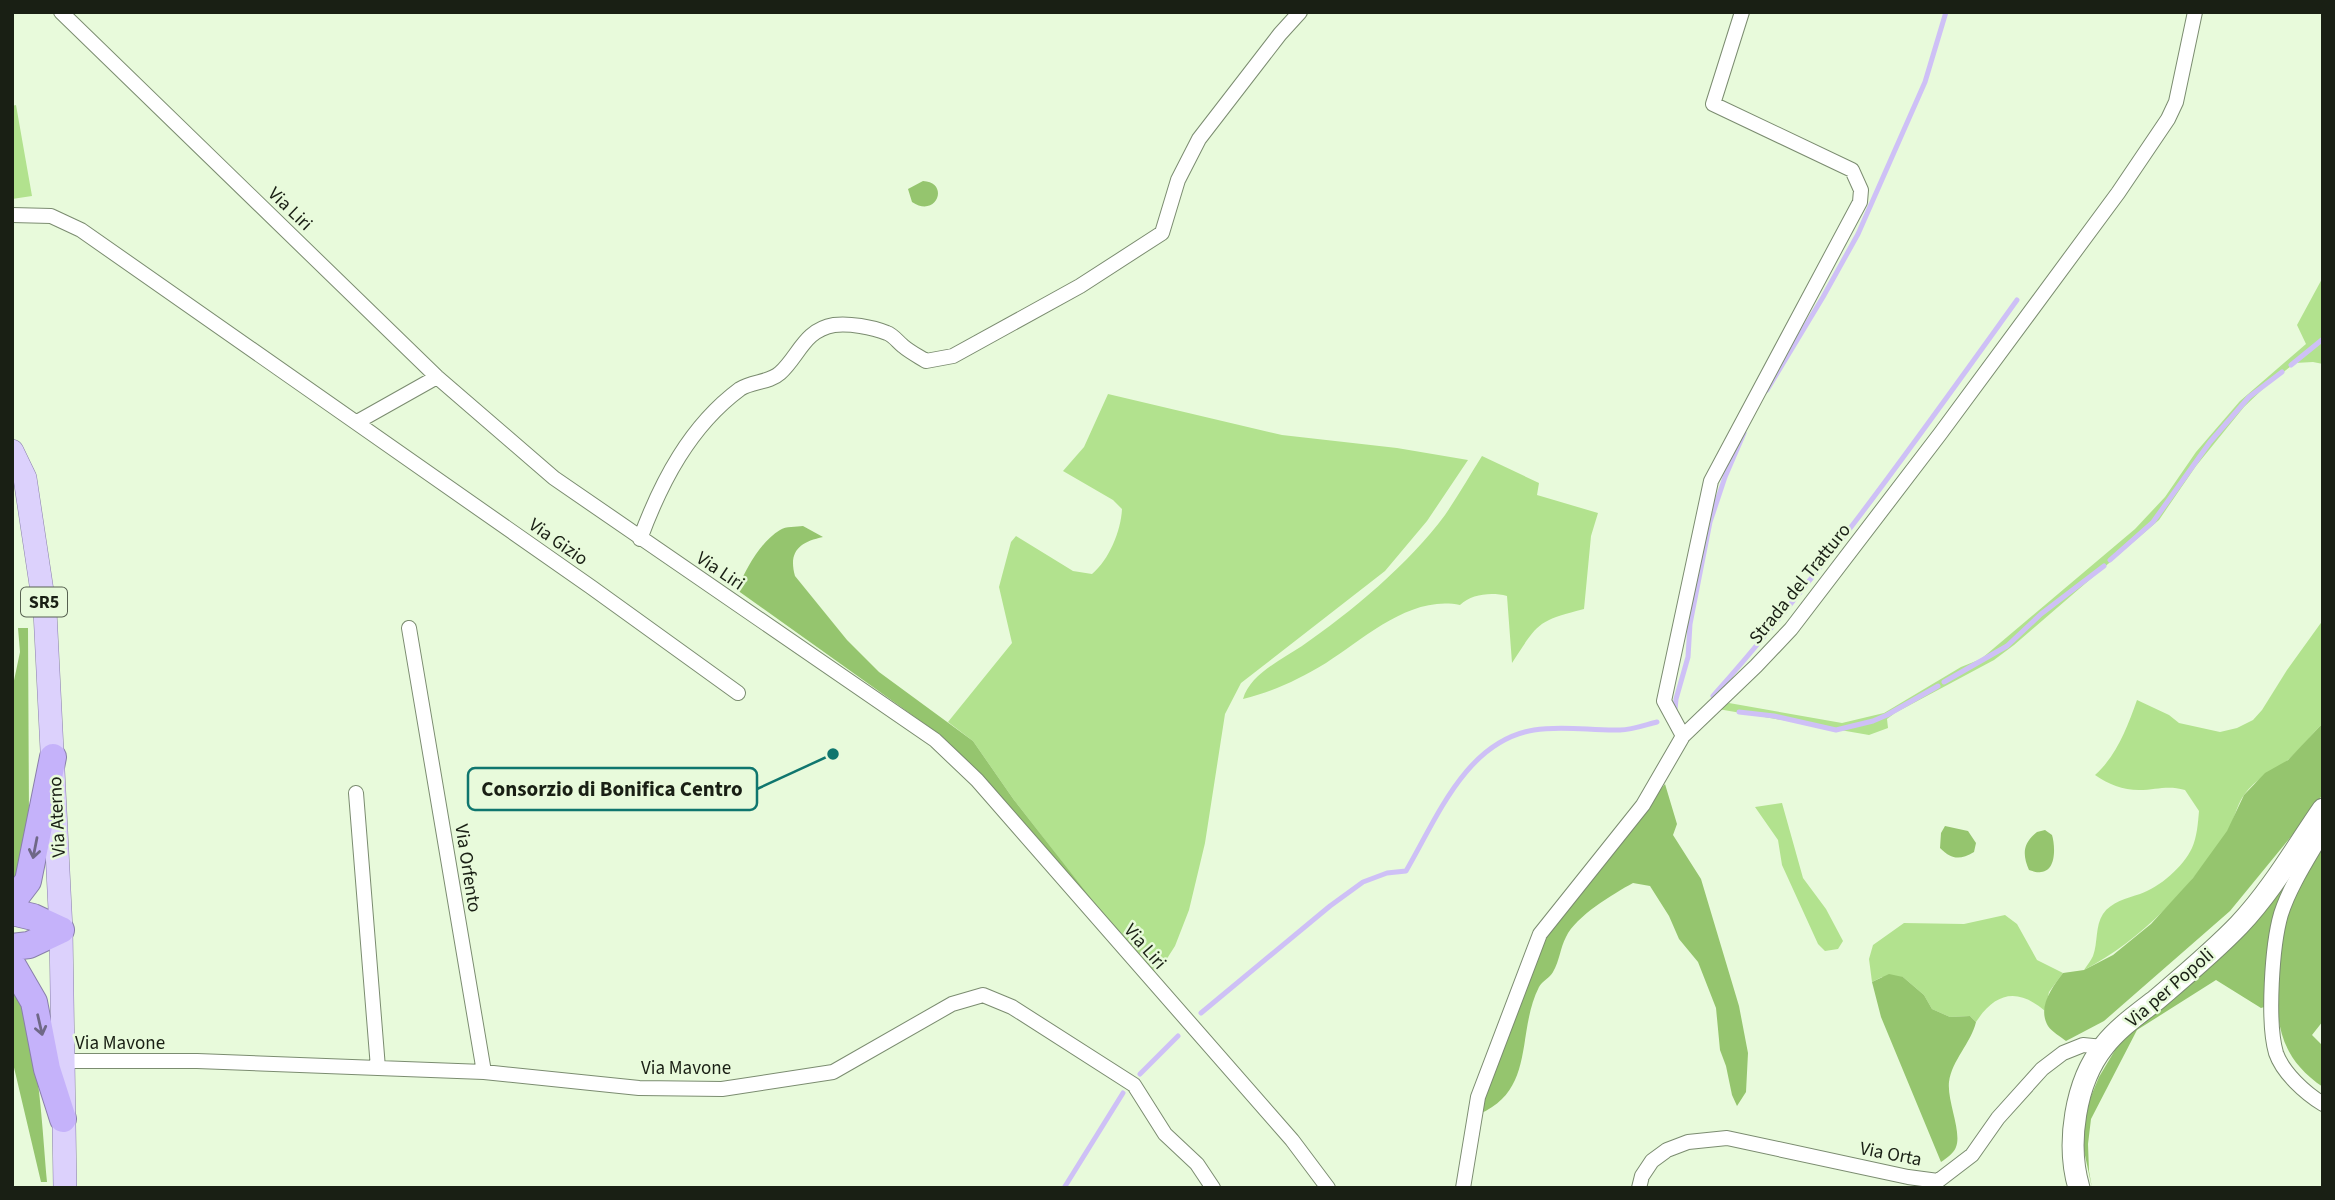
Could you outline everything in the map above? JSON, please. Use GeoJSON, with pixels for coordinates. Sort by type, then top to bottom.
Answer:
{"type":"FeatureCollection","features":[{"type":"Feature","properties":{"kind":"highway"},"geometry":{"type":"LineString","coordinates":[[12,902],[29,881],[53,757]]}},
{"type":"Feature","properties":{"kind":"highway"},"geometry":{"type":"LineString","coordinates":[[12,912],[33,917],[61,930]]}},
{"type":"Feature","properties":{"kind":"highway"},"geometry":{"type":"LineString","coordinates":[[12,947],[29,945],[61,930]]}},
{"type":"Feature","properties":{"kind":"highway"},"geometry":{"type":"LineString","coordinates":[[12,964],[34,1002],[47,1069],[63,1119]]}},
{"type":"Feature","properties":{"kind":"main road","name":"Via Aterno"},"geometry":{"type":"LineString","coordinates":[[12,451],[25,478],[45,611],[61,930],[65,1188]]}},
{"type":"Feature","properties":{"kind":"main road","name":"Via per Popoli"},"geometry":{"type":"LineString","coordinates":[[2079,1188],[2075,1174],[2073,1129],[2083,1088],[2103,1047],[2239,925],[2258,903],[2323,809]]}},
{"type":"Feature","properties":{"kind":"street","name":"Via Liri"},"geometry":{"type":"LineString","coordinates":[[61,12],[437,377],[554,478],[935,740],[976,780],[1292,1140],[1328,1188]]}},
{"type":"Feature","properties":{"kind":"street"},"geometry":{"type":"LineString","coordinates":[[640,539],[654,500],[675,461],[706,422],[742,388],[776,376],[794,360],[799,345],[814,333],[831,326],[848,325],[888,333],[905,348],[926,360],[953,356],[1080,285],[1162,233],[1178,180],[1199,139],[1300,12]]}},
{"type":"Feature","properties":{"kind":"street"},"geometry":{"type":"LineString","coordinates":[[1683,736],[1664,701],[1712,481],[1860,202],[1861,190],[1852,170],[1713,104],[1742,12]]}},
{"type":"Feature","properties":{"kind":"street","name":"Strada del Tratturo"},"geometry":{"type":"LineString","coordinates":[[1463,1188],[1478,1097],[1540,934],[1643,805],[1683,736],[1791,629],[1940,434],[2118,193],[2168,119],[2176,102],[2195,12]]}},
{"type":"Feature","properties":{"kind":"street","name":"Via Gizio"},"geometry":{"type":"LineString","coordinates":[[12,215],[51,216],[81,230],[738,693]]}},
{"type":"Feature","properties":{"kind":"street"},"geometry":{"type":"LineString","coordinates":[[357,422],[437,377]]}},
{"type":"Feature","properties":{"kind":"street","name":"Via Orfento"},"geometry":{"type":"LineString","coordinates":[[410,628],[484,1072]]}},
{"type":"Feature","properties":{"kind":"street"},"geometry":{"type":"LineString","coordinates":[[356,793],[378,1068]]}},
{"type":"Feature","properties":{"kind":"street"},"geometry":{"type":"LineString","coordinates":[[2323,833],[2298,877],[2282,913],[2272,979],[2276,1053],[2282,1065],[2301,1086],[2323,1104]]}},
{"type":"Feature","properties":{"kind":"street","name":"Via Mavone"},"geometry":{"type":"LineString","coordinates":[[62,1061],[198,1062],[484,1072],[639,1087],[722,1089],[833,1072],[952,1004],[983,995],[1012,1007],[1134,1085],[1165,1134],[1198,1164],[1213,1188]]}},
{"type":"Feature","properties":{"kind":"street","name":"Via Orta"},"geometry":{"type":"LineString","coordinates":[[1639,1188],[1652,1161],[1667,1150],[1688,1142],[1727,1138],[1938,1181],[1972,1155],[1998,1118],[2042,1069],[2063,1053],[2083,1045],[2103,1047]]}},
{"type":"Feature","properties":{"kind":"green space"},"geometry":{"type":"Polygon","coordinates":[[[16,105],[32,196],[12,199],[12,106],[16,105]]]}},
{"type":"Feature","properties":{"kind":"green space"},"geometry":{"type":"Polygon","coordinates":[[[923,181],[936,187],[938,193],[934,203],[928,206],[912,202],[908,189],[923,181]]]}},
{"type":"Feature","properties":{"kind":"green space"},"geometry":{"type":"Polygon","coordinates":[[[2323,277],[2323,364],[2295,363],[2267,385],[2244,407],[2196,466],[2159,520],[1994,660],[1895,713],[1887,719],[1888,728],[1869,735],[1718,709],[1729,703],[1842,723],[1884,713],[1961,667],[1981,659],[2135,529],[2165,497],[2196,452],[2240,401],[2306,344],[2297,325],[2323,277]]]}},
{"type":"Feature","properties":{"kind":"green space"},"geometry":{"type":"Polygon","coordinates":[[[1108,394],[1282,435],[1397,448],[1468,460],[1427,521],[1385,571],[1241,683],[1225,714],[1205,843],[1189,910],[1175,946],[1161,968],[1150,975],[1014,800],[973,741],[948,722],[1012,643],[999,587],[1011,542],[1016,536],[1073,571],[1092,574],[1104,561],[1113,544],[1122,509],[1113,500],[1063,471],[1084,447],[1108,394]]]}},
{"type":"Feature","properties":{"kind":"green space"},"geometry":{"type":"Polygon","coordinates":[[[1482,456],[1539,483],[1537,495],[1598,513],[1591,536],[1584,609],[1540,625],[1512,663],[1507,596],[1482,595],[1470,598],[1460,605],[1423,606],[1372,631],[1306,675],[1276,689],[1243,699],[1259,675],[1340,618],[1415,551],[1445,515],[1482,456]]]}},
{"type":"Feature","properties":{"kind":"green space"},"geometry":{"type":"Polygon","coordinates":[[[803,526],[823,537],[798,549],[793,560],[795,576],[847,640],[879,672],[973,741],[1014,800],[1093,901],[943,737],[737,590],[749,565],[766,541],[782,529],[803,526]]]}},
{"type":"Feature","properties":{"kind":"green space"},"geometry":{"type":"Polygon","coordinates":[[[2323,620],[2323,723],[2290,758],[2249,789],[2241,799],[2226,834],[2212,854],[2163,911],[2106,958],[2084,970],[2093,956],[2099,924],[2106,910],[2120,901],[2148,891],[2170,875],[2188,855],[2196,835],[2199,811],[2185,790],[2127,789],[2110,784],[2095,775],[2115,750],[2137,700],[2169,715],[2179,723],[2220,732],[2237,728],[2253,720],[2262,710],[2323,620]]]}},
{"type":"Feature","properties":{"kind":"green space"},"geometry":{"type":"Polygon","coordinates":[[[18,628],[28,628],[29,818],[21,867],[12,888],[12,690],[20,652],[18,628]]]}},
{"type":"Feature","properties":{"kind":"green space"},"geometry":{"type":"Polygon","coordinates":[[[2323,723],[2323,794],[2230,911],[2104,1021],[2066,1041],[2052,1030],[2045,1019],[2045,1005],[2063,973],[2084,970],[2113,955],[2151,924],[2193,878],[2227,831],[2244,795],[2265,773],[2288,760],[2323,723]]]}},
{"type":"Feature","properties":{"kind":"green space"},"geometry":{"type":"Polygon","coordinates":[[[1665,784],[1677,824],[1673,835],[1701,879],[1739,1006],[1748,1053],[1746,1092],[1737,1106],[1720,1050],[1716,1008],[1698,962],[1679,939],[1669,916],[1650,886],[1633,883],[1596,906],[1571,929],[1552,974],[1539,987],[1532,1004],[1517,1075],[1509,1090],[1497,1103],[1479,1114],[1546,934],[1665,784]]]}},
{"type":"Feature","properties":{"kind":"green space"},"geometry":{"type":"Polygon","coordinates":[[[1782,803],[1803,878],[1826,909],[1843,941],[1838,949],[1825,951],[1818,944],[1782,865],[1778,840],[1755,807],[1782,803]]]}},
{"type":"Feature","properties":{"kind":"green space"},"geometry":{"type":"Polygon","coordinates":[[[1945,826],[1968,831],[1976,843],[1974,852],[1956,858],[1944,852],[1940,848],[1941,833],[1945,826]]]}},
{"type":"Feature","properties":{"kind":"green space"},"geometry":{"type":"Polygon","coordinates":[[[2323,828],[2323,1021],[2312,1035],[2323,1046],[2323,1087],[2303,1070],[2289,1051],[2278,1017],[2277,1003],[2261,1008],[2216,980],[2137,1030],[2091,1119],[2088,1144],[2092,1188],[2083,1146],[2087,1106],[2099,1077],[2124,1035],[2323,828]]]}},
{"type":"Feature","properties":{"kind":"green space"},"geometry":{"type":"Polygon","coordinates":[[[2045,830],[2053,839],[2054,851],[2050,867],[2046,871],[2029,870],[2025,859],[2026,845],[2037,832],[2045,830]]]}},
{"type":"Feature","properties":{"kind":"green space"},"geometry":{"type":"Polygon","coordinates":[[[2005,915],[2017,924],[2037,960],[2063,973],[2049,992],[2045,1011],[2025,999],[2007,997],[1991,1005],[1976,1022],[1970,1016],[1950,1017],[1932,1009],[1924,995],[1903,977],[1882,977],[1872,982],[1869,959],[1873,945],[1904,923],[1964,924],[2005,915]]]}},
{"type":"Feature","properties":{"kind":"green space"},"geometry":{"type":"Polygon","coordinates":[[[1889,974],[1903,977],[1924,995],[1932,1009],[1950,1017],[1970,1016],[1976,1022],[1949,1082],[1957,1141],[1954,1151],[1941,1162],[1881,1017],[1872,982],[1889,974]]]}},
{"type":"Feature","properties":{"kind":"green space"},"geometry":{"type":"Polygon","coordinates":[[[12,978],[21,1002],[33,1052],[47,1182],[41,1182],[12,1059],[12,978]]]}},
{"type":"Feature","properties":{"kind":"waterway"},"geometry":{"type":"LineString","coordinates":[[1767,390],[1858,234],[1925,82],[1946,12]]}},
{"type":"Feature","properties":{"kind":"waterway"},"geometry":{"type":"LineString","coordinates":[[1713,696],[1832,552],[2017,300]]}},
{"type":"Feature","properties":{"kind":"waterway"},"geometry":{"type":"LineString","coordinates":[[2291,365],[2323,339]]}},
{"type":"Feature","properties":{"kind":"waterway"},"geometry":{"type":"LineString","coordinates":[[2110,560],[2153,522],[2210,442],[2249,397],[2282,372]]}},
{"type":"Feature","properties":{"kind":"waterway"},"geometry":{"type":"LineString","coordinates":[[1675,710],[1688,657],[1690,624],[1710,522],[1744,433]]}},
{"type":"Feature","properties":{"kind":"waterway"},"geometry":{"type":"LineString","coordinates":[[1944,682],[2007,646],[2041,614],[2104,566]]}},
{"type":"Feature","properties":{"kind":"waterway"},"geometry":{"type":"LineString","coordinates":[[1739,712],[1774,716],[1836,730],[1887,715],[1938,686]]}},
{"type":"Feature","properties":{"kind":"waterway"},"geometry":{"type":"LineString","coordinates":[[1201,1013],[1363,882],[1387,873],[1406,871],[1456,785],[1472,765],[1490,749],[1510,737],[1534,730],[1625,730],[1657,722]]}},
{"type":"Feature","properties":{"kind":"waterway"},"geometry":{"type":"LineString","coordinates":[[1140,1074],[1178,1036]]}},
{"type":"Feature","properties":{"kind":"waterway"},"geometry":{"type":"LineString","coordinates":[[1064,1188],[1123,1093]]}},
{"type":"Feature","properties":{"kind":"place","name":"Consorzio di Bonifica Centro"},"geometry":{"type":"Point","coordinates":[833,754]}}]}
